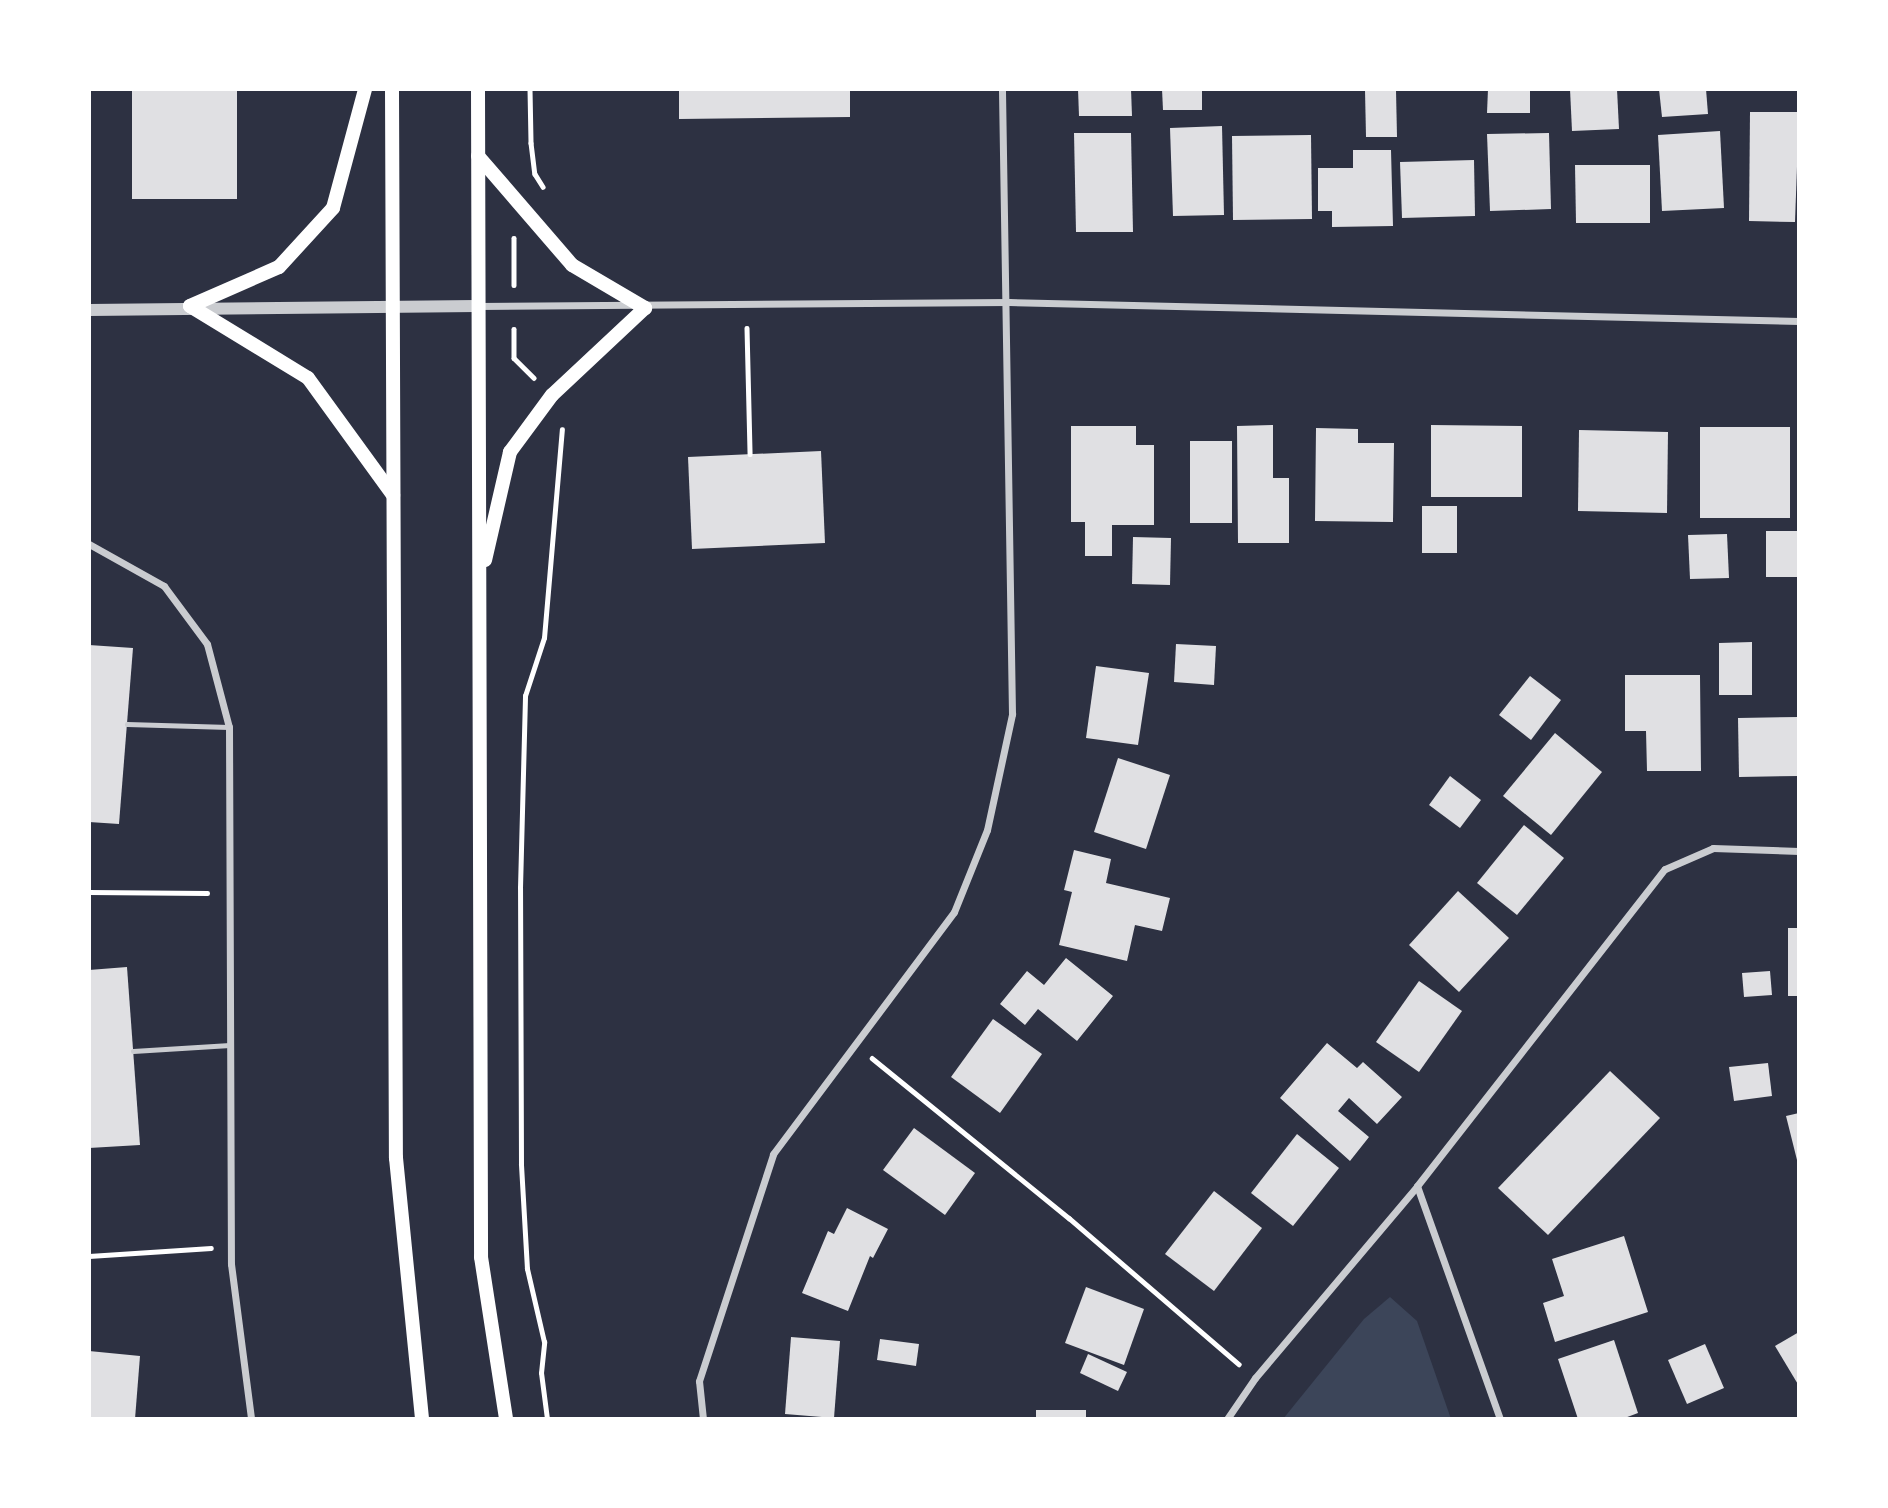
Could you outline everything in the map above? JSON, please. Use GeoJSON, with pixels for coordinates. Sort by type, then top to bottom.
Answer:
{"type":"FeatureCollection","features":[{"type":"Feature","properties":{"kind":"main road"},"geometry":{"type":"LineString","coordinates":[[190,306],[279,267],[333,208],[365,89]]}},
{"type":"Feature","properties":{"kind":"main road"},"geometry":{"type":"LineString","coordinates":[[391,89],[397,1158],[422,1419]]}},
{"type":"Feature","properties":{"kind":"main road"},"geometry":{"type":"LineString","coordinates":[[478,89],[481,1257],[506,1419]]}},
{"type":"Feature","properties":{"kind":"main road"},"geometry":{"type":"LineString","coordinates":[[478,156],[572,265],[645,307],[552,395],[510,452],[480,581]]}},
{"type":"Feature","properties":{"kind":"main road"},"geometry":{"type":"LineString","coordinates":[[190,306],[307,377],[393,495]]}},
{"type":"Feature","properties":{"kind":"street"},"geometry":{"type":"LineString","coordinates":[[704,1419],[699,1381],[772,1154],[954,912],[987,830],[1012,714],[1009,302],[1002,89]]}},
{"type":"Feature","properties":{"kind":"street"},"geometry":{"type":"LineString","coordinates":[[89,310],[190,306],[645,307],[1009,302],[1799,321]]}},
{"type":"Feature","properties":{"kind":"street"},"geometry":{"type":"LineString","coordinates":[[89,544],[164,586],[207,644],[229,727],[231,1247],[251,1419]]}},
{"type":"Feature","properties":{"kind":"street"},"geometry":{"type":"LineString","coordinates":[[1227,1419],[1255,1378],[1417,1186],[1665,869],[1713,848],[1799,851]]}},
{"type":"Feature","properties":{"kind":"street"},"geometry":{"type":"LineString","coordinates":[[1417,1186],[1500,1419]]}},
{"type":"Feature","properties":{"kind":"lane"},"geometry":{"type":"LineString","coordinates":[[127,724],[229,727]]}},
{"type":"Feature","properties":{"kind":"lane"},"geometry":{"type":"LineString","coordinates":[[133,1051],[230,1045]]}},
{"type":"Feature","properties":{"kind":"path"},"geometry":{"type":"LineString","coordinates":[[530,89],[535,174],[547,195]]}},
{"type":"Feature","properties":{"kind":"path"},"geometry":{"type":"LineString","coordinates":[[514,238],[514,273]]}},
{"type":"Feature","properties":{"kind":"path"},"geometry":{"type":"LineString","coordinates":[[747,306],[750,454]]}},
{"type":"Feature","properties":{"kind":"path"},"geometry":{"type":"LineString","coordinates":[[514,346],[514,358],[532,377]]}},
{"type":"Feature","properties":{"kind":"path"},"geometry":{"type":"LineString","coordinates":[[547,1419],[541,1373],[542,1330],[527,1269],[521,1164],[520,888],[525,696],[544,638],[563,422]]}},
{"type":"Feature","properties":{"kind":"path"},"geometry":{"type":"LineString","coordinates":[[89,892],[230,893]]}},
{"type":"Feature","properties":{"kind":"path"},"geometry":{"type":"LineString","coordinates":[[854,1044],[1069,1218],[1255,1378]]}},
{"type":"Feature","properties":{"kind":"path"},"geometry":{"type":"LineString","coordinates":[[89,1256],[231,1247]]}},
{"type":"Feature","properties":{"kind":"shaded area"},"geometry":{"type":"Polygon","coordinates":[[[1390,1297],[1417,1321],[1451,1419],[1283,1419],[1364,1319],[1390,1297]]]}},
{"type":"Feature","properties":{"kind":"building"},"geometry":{"type":"Polygon","coordinates":[[[132,89],[237,89],[237,199],[132,199],[132,89]]]}},
{"type":"Feature","properties":{"kind":"building"},"geometry":{"type":"Polygon","coordinates":[[[679,89],[850,89],[850,117],[679,119],[679,89]]]}},
{"type":"Feature","properties":{"kind":"building"},"geometry":{"type":"Polygon","coordinates":[[[1078,89],[1131,89],[1132,116],[1079,116],[1078,89]]]}},
{"type":"Feature","properties":{"kind":"building"},"geometry":{"type":"Polygon","coordinates":[[[1162,89],[1202,89],[1202,110],[1163,110],[1162,89]]]}},
{"type":"Feature","properties":{"kind":"building"},"geometry":{"type":"Polygon","coordinates":[[[1488,89],[1530,89],[1530,113],[1487,113],[1488,89]]]}},
{"type":"Feature","properties":{"kind":"building"},"geometry":{"type":"Polygon","coordinates":[[[1570,89],[1617,89],[1619,129],[1572,131],[1570,89]]]}},
{"type":"Feature","properties":{"kind":"building"},"geometry":{"type":"Polygon","coordinates":[[[1659,89],[1706,89],[1708,114],[1662,117],[1659,89]]]}},
{"type":"Feature","properties":{"kind":"building"},"geometry":{"type":"Polygon","coordinates":[[[1365,90],[1396,90],[1397,137],[1366,137],[1365,90]]]}},
{"type":"Feature","properties":{"kind":"building"},"geometry":{"type":"Polygon","coordinates":[[[1750,112],[1799,112],[1795,222],[1749,221],[1750,112]]]}},
{"type":"Feature","properties":{"kind":"building"},"geometry":{"type":"Polygon","coordinates":[[[1222,126],[1224,215],[1173,216],[1170,128],[1222,126]]]}},
{"type":"Feature","properties":{"kind":"building"},"geometry":{"type":"Polygon","coordinates":[[[1720,131],[1724,208],[1662,211],[1658,135],[1720,131]]]}},
{"type":"Feature","properties":{"kind":"building"},"geometry":{"type":"Polygon","coordinates":[[[1074,133],[1131,133],[1133,232],[1076,232],[1074,133]]]}},
{"type":"Feature","properties":{"kind":"building"},"geometry":{"type":"Polygon","coordinates":[[[1549,133],[1551,209],[1490,211],[1487,134],[1549,133]]]}},
{"type":"Feature","properties":{"kind":"building"},"geometry":{"type":"Polygon","coordinates":[[[1311,135],[1312,219],[1233,220],[1232,136],[1311,135]]]}},
{"type":"Feature","properties":{"kind":"building"},"geometry":{"type":"Polygon","coordinates":[[[1353,150],[1391,150],[1393,226],[1332,227],[1332,211],[1318,211],[1318,168],[1353,168],[1353,150]]]}},
{"type":"Feature","properties":{"kind":"building"},"geometry":{"type":"Polygon","coordinates":[[[1474,160],[1475,216],[1402,218],[1400,162],[1474,160]]]}},
{"type":"Feature","properties":{"kind":"building"},"geometry":{"type":"Polygon","coordinates":[[[1575,165],[1650,165],[1650,223],[1576,223],[1575,165]]]}},
{"type":"Feature","properties":{"kind":"building"},"geometry":{"type":"Polygon","coordinates":[[[1273,425],[1273,478],[1289,478],[1289,543],[1238,543],[1237,426],[1273,425]]]}},
{"type":"Feature","properties":{"kind":"building"},"geometry":{"type":"Polygon","coordinates":[[[1431,425],[1522,426],[1522,497],[1431,497],[1431,425]]]}},
{"type":"Feature","properties":{"kind":"building"},"geometry":{"type":"Polygon","coordinates":[[[1071,426],[1136,426],[1136,445],[1154,445],[1154,525],[1112,525],[1112,556],[1085,556],[1085,522],[1071,522],[1071,426]]]}},
{"type":"Feature","properties":{"kind":"building"},"geometry":{"type":"Polygon","coordinates":[[[1700,427],[1790,427],[1790,518],[1700,518],[1700,427]]]}},
{"type":"Feature","properties":{"kind":"building"},"geometry":{"type":"Polygon","coordinates":[[[1316,428],[1358,429],[1358,443],[1394,443],[1393,522],[1315,521],[1316,428]]]}},
{"type":"Feature","properties":{"kind":"building"},"geometry":{"type":"Polygon","coordinates":[[[1579,430],[1668,432],[1667,513],[1578,511],[1579,430]]]}},
{"type":"Feature","properties":{"kind":"building"},"geometry":{"type":"Polygon","coordinates":[[[1190,441],[1232,441],[1232,523],[1190,523],[1190,441]]]}},
{"type":"Feature","properties":{"kind":"building"},"geometry":{"type":"Polygon","coordinates":[[[821,451],[825,543],[692,549],[688,457],[821,451]]]}},
{"type":"Feature","properties":{"kind":"building"},"geometry":{"type":"Polygon","coordinates":[[[1422,506],[1457,506],[1457,553],[1422,553],[1422,506]]]}},
{"type":"Feature","properties":{"kind":"building"},"geometry":{"type":"Polygon","coordinates":[[[1766,531],[1799,531],[1799,577],[1766,577],[1766,531]]]}},
{"type":"Feature","properties":{"kind":"building"},"geometry":{"type":"Polygon","coordinates":[[[1727,534],[1729,578],[1690,579],[1688,535],[1727,534]]]}},
{"type":"Feature","properties":{"kind":"building"},"geometry":{"type":"Polygon","coordinates":[[[1133,537],[1171,538],[1170,585],[1132,584],[1133,537]]]}},
{"type":"Feature","properties":{"kind":"building"},"geometry":{"type":"Polygon","coordinates":[[[1752,642],[1752,695],[1719,695],[1719,643],[1752,642]]]}},
{"type":"Feature","properties":{"kind":"building"},"geometry":{"type":"Polygon","coordinates":[[[1176,644],[1216,646],[1214,685],[1174,682],[1176,644]]]}},
{"type":"Feature","properties":{"kind":"building"},"geometry":{"type":"Polygon","coordinates":[[[89,645],[133,648],[119,824],[89,822],[89,645]]]}},
{"type":"Feature","properties":{"kind":"building"},"geometry":{"type":"Polygon","coordinates":[[[1096,666],[1149,673],[1138,745],[1086,738],[1096,666]]]}},
{"type":"Feature","properties":{"kind":"building"},"geometry":{"type":"Polygon","coordinates":[[[1625,675],[1700,675],[1701,771],[1647,771],[1646,731],[1625,731],[1625,675]]]}},
{"type":"Feature","properties":{"kind":"building"},"geometry":{"type":"Polygon","coordinates":[[[1530,676],[1561,700],[1531,740],[1499,715],[1530,676]]]}},
{"type":"Feature","properties":{"kind":"building"},"geometry":{"type":"Polygon","coordinates":[[[1799,717],[1799,776],[1739,777],[1738,718],[1799,717]]]}},
{"type":"Feature","properties":{"kind":"building"},"geometry":{"type":"Polygon","coordinates":[[[1555,733],[1602,772],[1551,835],[1503,796],[1555,733]]]}},
{"type":"Feature","properties":{"kind":"building"},"geometry":{"type":"Polygon","coordinates":[[[1118,758],[1170,775],[1146,849],[1094,832],[1118,758]]]}},
{"type":"Feature","properties":{"kind":"building"},"geometry":{"type":"Polygon","coordinates":[[[1450,776],[1481,800],[1460,828],[1429,805],[1450,776]]]}},
{"type":"Feature","properties":{"kind":"building"},"geometry":{"type":"Polygon","coordinates":[[[1524,825],[1564,858],[1517,915],[1477,883],[1524,825]]]}},
{"type":"Feature","properties":{"kind":"building"},"geometry":{"type":"Polygon","coordinates":[[[1074,850],[1111,859],[1106,883],[1170,898],[1162,931],[1135,925],[1127,961],[1059,945],[1072,892],[1064,890],[1074,850]]]}},
{"type":"Feature","properties":{"kind":"building"},"geometry":{"type":"Polygon","coordinates":[[[1458,891],[1509,938],[1459,992],[1409,945],[1458,891]]]}},
{"type":"Feature","properties":{"kind":"building"},"geometry":{"type":"Polygon","coordinates":[[[1788,928],[1799,928],[1799,996],[1788,996],[1788,928]]]}},
{"type":"Feature","properties":{"kind":"building"},"geometry":{"type":"Polygon","coordinates":[[[1066,958],[1113,996],[1077,1041],[1038,1009],[1025,1025],[1000,1004],[1027,971],[1044,985],[1066,958]]]}},
{"type":"Feature","properties":{"kind":"building"},"geometry":{"type":"Polygon","coordinates":[[[127,967],[140,1145],[89,1148],[89,970],[127,967]]]}},
{"type":"Feature","properties":{"kind":"building"},"geometry":{"type":"Polygon","coordinates":[[[1770,971],[1772,995],[1744,997],[1742,973],[1770,971]]]}},
{"type":"Feature","properties":{"kind":"building"},"geometry":{"type":"Polygon","coordinates":[[[1419,981],[1462,1011],[1419,1072],[1376,1042],[1419,981]]]}},
{"type":"Feature","properties":{"kind":"building"},"geometry":{"type":"Polygon","coordinates":[[[993,1019],[1042,1054],[1000,1113],[951,1077],[993,1019]]]}},
{"type":"Feature","properties":{"kind":"building"},"geometry":{"type":"Polygon","coordinates":[[[1327,1043],[1357,1068],[1363,1062],[1402,1097],[1377,1124],[1349,1098],[1338,1111],[1369,1137],[1350,1161],[1280,1098],[1327,1043]]]}},
{"type":"Feature","properties":{"kind":"building"},"geometry":{"type":"Polygon","coordinates":[[[1768,1063],[1772,1096],[1734,1101],[1729,1067],[1768,1063]]]}},
{"type":"Feature","properties":{"kind":"building"},"geometry":{"type":"Polygon","coordinates":[[[1610,1071],[1660,1118],[1548,1235],[1498,1188],[1610,1071]]]}},
{"type":"Feature","properties":{"kind":"building"},"geometry":{"type":"Polygon","coordinates":[[[1799,1113],[1799,1164],[1798,1164],[1786,1116],[1799,1113]]]}},
{"type":"Feature","properties":{"kind":"building"},"geometry":{"type":"Polygon","coordinates":[[[914,1128],[975,1173],[945,1215],[883,1170],[914,1128]]]}},
{"type":"Feature","properties":{"kind":"building"},"geometry":{"type":"Polygon","coordinates":[[[1297,1134],[1339,1168],[1293,1226],[1251,1193],[1297,1134]]]}},
{"type":"Feature","properties":{"kind":"building"},"geometry":{"type":"Polygon","coordinates":[[[1214,1191],[1262,1228],[1214,1291],[1165,1254],[1214,1191]]]}},
{"type":"Feature","properties":{"kind":"building"},"geometry":{"type":"Polygon","coordinates":[[[847,1208],[888,1229],[873,1258],[870,1256],[848,1311],[802,1293],[828,1231],[834,1234],[847,1208]]]}},
{"type":"Feature","properties":{"kind":"building"},"geometry":{"type":"Polygon","coordinates":[[[1624,1236],[1648,1312],[1555,1342],[1543,1303],[1564,1296],[1552,1259],[1624,1236]]]}},
{"type":"Feature","properties":{"kind":"building"},"geometry":{"type":"Polygon","coordinates":[[[1086,1287],[1144,1309],[1124,1365],[1065,1343],[1086,1287]]]}},
{"type":"Feature","properties":{"kind":"building"},"geometry":{"type":"Polygon","coordinates":[[[1799,1332],[1799,1386],[1775,1346],[1799,1332]]]}},
{"type":"Feature","properties":{"kind":"building"},"geometry":{"type":"Polygon","coordinates":[[[791,1337],[840,1341],[834,1418],[785,1414],[791,1337]]]}},
{"type":"Feature","properties":{"kind":"building"},"geometry":{"type":"Polygon","coordinates":[[[880,1339],[919,1344],[916,1366],[877,1360],[880,1339]]]}},
{"type":"Feature","properties":{"kind":"building"},"geometry":{"type":"Polygon","coordinates":[[[1614,1340],[1638,1413],[1622,1419],[1578,1419],[1558,1359],[1614,1340]]]}},
{"type":"Feature","properties":{"kind":"building"},"geometry":{"type":"Polygon","coordinates":[[[1705,1344],[1724,1388],[1687,1404],[1668,1360],[1705,1344]]]}},
{"type":"Feature","properties":{"kind":"building"},"geometry":{"type":"Polygon","coordinates":[[[89,1351],[140,1356],[135,1419],[89,1419],[89,1351]]]}},
{"type":"Feature","properties":{"kind":"building"},"geometry":{"type":"Polygon","coordinates":[[[1088,1354],[1127,1372],[1118,1391],[1080,1373],[1088,1354]]]}},
{"type":"Feature","properties":{"kind":"building"},"geometry":{"type":"Polygon","coordinates":[[[1036,1410],[1086,1410],[1086,1419],[1036,1419],[1036,1410]]]}}]}
